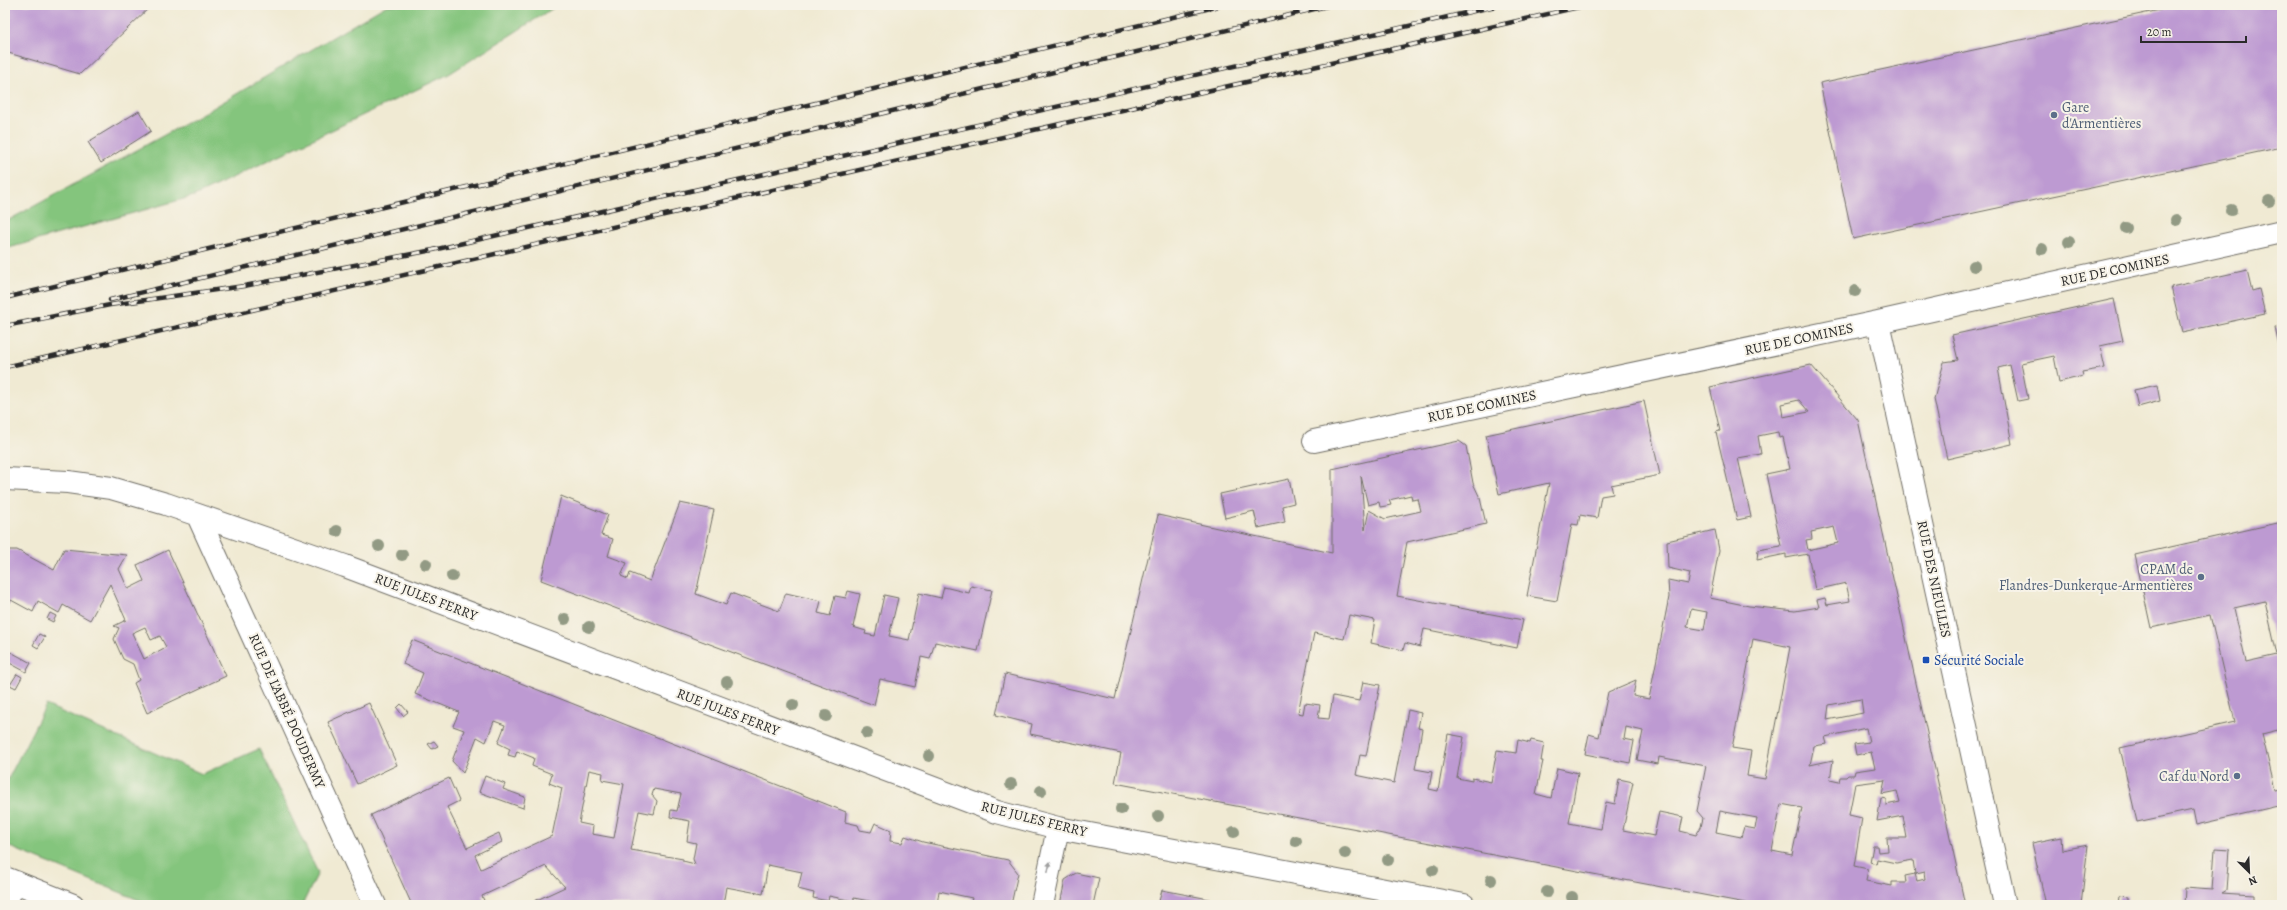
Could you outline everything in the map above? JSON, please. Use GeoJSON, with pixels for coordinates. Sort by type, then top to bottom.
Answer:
{"type":"FeatureCollection","features":[{"type":"Feature","properties":{"kind":"street","name":"RUE DE COMINES"},"geometry":{"type":"LineString","coordinates":[[1314,441],[1878,322],[2282,232]]}},
{"type":"Feature","properties":{"kind":"street","name":"RUE DES NIEULLES"},"geometry":{"type":"LineString","coordinates":[[1878,322],[2005,905]]}},
{"type":"Feature","properties":{"kind":"street","name":"RUE JULES FERRY"},"geometry":{"type":"LineString","coordinates":[[5,479],[68,482],[111,488],[166,504],[345,566],[964,801],[1024,820],[1058,828],[1464,905]]}},
{"type":"Feature","properties":{"kind":"street","name":"RUE DE L'ABBÉ DOUDERMY"},"geometry":{"type":"LineString","coordinates":[[198,516],[375,905]]}},
{"type":"Feature","properties":{"kind":"street"},"geometry":{"type":"LineString","coordinates":[[1042,905],[1058,828]]}},
{"type":"Feature","properties":{"kind":"street"},"geometry":{"type":"LineString","coordinates":[[5,902],[10,880],[73,905]]}},
{"type":"Feature","properties":{"kind":"green space"},"geometry":{"type":"Polygon","coordinates":[[[387,5],[558,5],[449,74],[194,196],[5,249],[5,222],[201,115],[387,5]]]}},
{"type":"Feature","properties":{"kind":"green space"},"geometry":{"type":"Polygon","coordinates":[[[46,705],[202,774],[259,749],[318,873],[302,905],[151,905],[5,845],[5,785],[46,705]]]}},
{"type":"Feature","properties":{"kind":"building"},"geometry":{"type":"Polygon","coordinates":[[[5,5],[152,5],[80,74],[5,52],[5,5]]]}},
{"type":"Feature","properties":{"kind":"building","name":"Gare d'Armentières"},"geometry":{"type":"Polygon","coordinates":[[[2183,5],[2282,5],[2282,147],[1853,239],[1820,83],[2183,5]]]}},
{"type":"Feature","properties":{"kind":"building"},"geometry":{"type":"Polygon","coordinates":[[[139,111],[151,131],[101,163],[88,142],[139,111]]]}},
{"type":"Feature","properties":{"kind":"building"},"geometry":{"type":"Polygon","coordinates":[[[2247,270],[2252,291],[2259,289],[2265,314],[2182,332],[2171,287],[2247,270]]]}},
{"type":"Feature","properties":{"kind":"building"},"geometry":{"type":"Polygon","coordinates":[[[2114,299],[2123,341],[2100,346],[2105,368],[2082,372],[2083,376],[2059,382],[2054,356],[2021,363],[2028,399],[2018,401],[2010,365],[1998,368],[2012,444],[1947,459],[1934,399],[1944,362],[1958,360],[1952,335],[2114,299]]]}},
{"type":"Feature","properties":{"kind":"building"},"geometry":{"type":"Polygon","coordinates":[[[2282,326],[2282,355],[2281,355],[2275,328],[2282,326]]]}},
{"type":"Feature","properties":{"kind":"building"},"geometry":{"type":"Polygon","coordinates":[[[1811,365],[1858,420],[1965,905],[1756,905],[1115,783],[1121,753],[1030,734],[1032,724],[996,715],[1005,674],[1115,699],[1158,515],[1332,553],[1332,469],[1459,441],[1466,446],[1473,483],[1480,498],[1486,524],[1407,542],[1397,596],[1523,620],[1517,648],[1424,629],[1420,647],[1405,643],[1403,650],[1371,643],[1375,620],[1349,615],[1344,639],[1314,633],[1298,713],[1303,714],[1305,703],[1320,705],[1318,718],[1329,719],[1333,696],[1359,701],[1363,682],[1380,685],[1366,756],[1360,755],[1356,775],[1394,783],[1408,710],[1421,713],[1418,728],[1422,729],[1415,769],[1432,772],[1429,789],[1438,791],[1448,734],[1464,737],[1457,778],[1472,781],[1472,778],[1491,782],[1497,750],[1516,753],[1518,740],[1530,743],[1531,740],[1544,743],[1541,761],[1543,761],[1536,794],[1551,798],[1557,768],[1578,773],[1569,823],[1601,829],[1606,802],[1615,804],[1619,779],[1633,782],[1623,830],[1654,836],[1659,812],[1683,817],[1680,831],[1696,835],[1701,827],[1703,818],[1697,811],[1706,766],[1659,757],[1658,764],[1637,760],[1643,731],[1626,727],[1624,739],[1634,741],[1630,763],[1585,754],[1589,734],[1599,737],[1608,692],[1636,680],[1633,696],[1649,699],[1669,597],[1668,580],[1688,584],[1690,573],[1668,568],[1667,541],[1715,530],[1719,550],[1710,598],[1749,606],[1795,611],[1819,607],[1817,600],[1825,598],[1827,605],[1850,601],[1846,583],[1815,590],[1808,554],[1786,558],[1786,554],[1757,560],[1758,550],[1781,546],[1766,474],[1790,469],[1783,437],[1779,438],[1778,432],[1758,436],[1761,454],[1738,458],[1751,517],[1737,520],[1716,432],[1720,431],[1710,387],[1811,365]],[[1799,400],[1781,404],[1783,417],[1809,412],[1799,400]],[[1361,476],[1365,530],[1369,510],[1385,519],[1421,511],[1418,499],[1412,500],[1411,495],[1389,500],[1391,505],[1380,507],[1379,502],[1368,505],[1361,476]],[[1834,527],[1811,532],[1812,539],[1806,540],[1808,550],[1838,543],[1834,527]],[[1691,609],[1687,627],[1704,630],[1707,612],[1691,609]],[[1753,639],[1732,748],[1751,751],[1747,776],[1765,779],[1790,647],[1753,639]],[[1861,699],[1829,705],[1827,720],[1863,713],[1861,699]],[[1866,728],[1825,737],[1827,744],[1814,746],[1810,765],[1833,760],[1830,780],[1839,782],[1840,777],[1854,775],[1855,771],[1875,768],[1871,752],[1856,755],[1854,744],[1869,742],[1866,728]],[[1885,780],[1855,784],[1849,815],[1862,818],[1854,866],[1868,869],[1866,881],[1892,886],[1892,882],[1906,882],[1905,876],[1915,874],[1913,860],[1896,863],[1877,859],[1876,864],[1870,862],[1873,846],[1877,846],[1878,852],[1888,851],[1887,838],[1907,838],[1903,816],[1877,821],[1881,798],[1886,799],[1886,805],[1900,802],[1897,791],[1882,794],[1885,780]],[[1781,804],[1772,851],[1792,855],[1802,808],[1781,804]],[[1720,811],[1716,832],[1741,837],[1744,827],[1755,829],[1757,818],[1720,811]],[[1924,872],[1915,874],[1917,881],[1925,879],[1924,872]]]}},
{"type":"Feature","properties":{"kind":"building"},"geometry":{"type":"Polygon","coordinates":[[[2157,385],[2160,401],[2138,407],[2134,390],[2157,385]]]}},
{"type":"Feature","properties":{"kind":"building"},"geometry":{"type":"Polygon","coordinates":[[[1644,401],[1660,475],[1611,485],[1613,494],[1601,496],[1597,518],[1580,515],[1578,525],[1572,524],[1557,601],[1527,596],[1549,483],[1499,494],[1486,435],[1644,401]]]}},
{"type":"Feature","properties":{"kind":"building"},"geometry":{"type":"Polygon","coordinates":[[[1289,479],[1294,503],[1282,506],[1285,522],[1258,528],[1254,511],[1225,518],[1220,494],[1289,479]]]}},
{"type":"Feature","properties":{"kind":"building"},"geometry":{"type":"Polygon","coordinates":[[[561,496],[608,515],[601,535],[613,539],[608,556],[627,563],[621,576],[628,579],[630,573],[650,581],[680,503],[714,510],[696,594],[726,605],[731,593],[779,611],[786,593],[821,601],[818,613],[830,616],[835,596],[846,598],[848,591],[860,594],[853,627],[866,631],[865,634],[875,636],[884,595],[898,598],[889,636],[909,640],[919,593],[941,598],[944,587],[969,593],[971,586],[992,590],[978,651],[935,642],[930,659],[921,657],[915,687],[880,679],[874,705],[699,640],[541,580],[561,496]]]}},
{"type":"Feature","properties":{"kind":"building"},"geometry":{"type":"Polygon","coordinates":[[[2282,522],[2282,729],[2262,734],[2275,790],[2282,789],[2282,805],[2196,825],[2193,810],[2137,822],[2120,748],[2235,722],[2210,615],[2151,628],[2135,555],[2282,522]],[[2265,601],[2234,608],[2246,662],[2277,655],[2265,601]]]}},
{"type":"Feature","properties":{"kind":"building"},"geometry":{"type":"Polygon","coordinates":[[[64,549],[127,555],[119,569],[128,589],[144,581],[137,565],[168,550],[226,676],[147,713],[134,683],[139,680],[133,664],[123,659],[114,639],[119,628],[114,626],[126,620],[110,584],[90,620],[63,605],[59,613],[38,601],[33,612],[11,600],[5,610],[5,550],[17,550],[54,570],[64,549]],[[145,627],[132,633],[144,659],[166,647],[160,636],[151,640],[145,627]]]}},
{"type":"Feature","properties":{"kind":"building"},"geometry":{"type":"Polygon","coordinates":[[[50,613],[56,616],[53,622],[47,619],[50,613]]]}},
{"type":"Feature","properties":{"kind":"building"},"geometry":{"type":"Polygon","coordinates":[[[39,634],[45,637],[38,648],[33,645],[39,634]]]}},
{"type":"Feature","properties":{"kind":"building"},"geometry":{"type":"Polygon","coordinates":[[[412,640],[846,812],[845,822],[858,825],[860,830],[871,832],[875,823],[891,830],[890,841],[902,843],[905,836],[923,842],[1008,860],[1018,873],[1011,905],[970,905],[972,898],[939,891],[937,905],[889,905],[854,898],[853,901],[829,896],[828,901],[813,898],[814,893],[798,889],[802,872],[768,865],[763,894],[726,887],[723,905],[526,905],[565,887],[546,866],[482,896],[486,905],[412,905],[371,815],[449,778],[459,801],[447,807],[467,848],[499,833],[502,842],[475,855],[481,869],[552,836],[562,788],[549,783],[552,774],[532,766],[534,758],[517,751],[515,757],[508,755],[510,749],[498,743],[505,725],[494,721],[486,742],[477,737],[463,773],[452,761],[464,730],[453,726],[459,712],[415,694],[423,673],[403,664],[412,640]],[[589,770],[579,823],[593,826],[592,834],[614,838],[624,784],[602,780],[603,773],[589,770]],[[654,789],[652,795],[657,801],[654,814],[639,811],[631,850],[683,859],[683,861],[695,864],[693,859],[696,843],[687,841],[690,821],[670,817],[671,810],[677,811],[681,794],[654,789]]]}},
{"type":"Feature","properties":{"kind":"building"},"geometry":{"type":"Polygon","coordinates":[[[11,652],[31,663],[26,672],[6,661],[11,652]]]}},
{"type":"Feature","properties":{"kind":"building"},"geometry":{"type":"Polygon","coordinates":[[[17,674],[22,677],[16,688],[10,685],[17,674]]]}},
{"type":"Feature","properties":{"kind":"building"},"geometry":{"type":"Polygon","coordinates":[[[369,703],[397,765],[357,784],[328,722],[369,703]]]}},
{"type":"Feature","properties":{"kind":"building"},"geometry":{"type":"Polygon","coordinates":[[[401,704],[408,712],[403,716],[397,708],[401,704]]]}},
{"type":"Feature","properties":{"kind":"building"},"geometry":{"type":"Polygon","coordinates":[[[434,741],[438,746],[432,749],[428,744],[434,741]]]}},
{"type":"Feature","properties":{"kind":"building"},"geometry":{"type":"Polygon","coordinates":[[[485,776],[505,784],[503,789],[525,797],[523,808],[479,792],[485,776]]]}},
{"type":"Feature","properties":{"kind":"building"},"geometry":{"type":"Polygon","coordinates":[[[2061,837],[2062,850],[2088,845],[2081,905],[2046,905],[2032,843],[2061,837]]]}},
{"type":"Feature","properties":{"kind":"building"},"geometry":{"type":"Polygon","coordinates":[[[2215,849],[2229,850],[2226,890],[2221,893],[2253,895],[2253,905],[2184,905],[2185,888],[2212,890],[2215,849]]]}},
{"type":"Feature","properties":{"kind":"building"},"geometry":{"type":"Polygon","coordinates":[[[1076,873],[1099,878],[1093,905],[1060,905],[1065,880],[1076,873]]]}},
{"type":"Feature","properties":{"kind":"building"},"geometry":{"type":"Polygon","coordinates":[[[1162,890],[1235,904],[1235,905],[1158,905],[1162,890]]]}},
{"type":"Feature","properties":{"kind":"building"},"geometry":{"type":"Polygon","coordinates":[[[2119,896],[2127,897],[2127,905],[2118,905],[2119,896]]]}},
{"type":"Feature","properties":{"kind":"railway"},"geometry":{"type":"LineString","coordinates":[[5,298],[1223,5]]}},
{"type":"Feature","properties":{"kind":"railway"},"geometry":{"type":"LineString","coordinates":[[110,300],[1331,5]]}},
{"type":"Feature","properties":{"kind":"railway"},"geometry":{"type":"LineString","coordinates":[[5,326],[110,305],[244,286],[433,250],[1500,5]]}},
{"type":"Feature","properties":{"kind":"railway"},"geometry":{"type":"LineString","coordinates":[[5,367],[994,139],[1588,5]]}},
{"type":"Feature","properties":{"kind":"place","name":"Gare d'Armentières"},"geometry":{"type":"Point","coordinates":[2054,115]}},
{"type":"Feature","properties":{"kind":"place","name":"CPAM de Flandres-Dunkerque-Armentières"},"geometry":{"type":"Point","coordinates":[2201,577]}},
{"type":"Feature","properties":{"kind":"place","name":"Sécurité Sociale"},"geometry":{"type":"Point","coordinates":[1926,660]}},
{"type":"Feature","properties":{"kind":"place","name":"Caf du Nord"},"geometry":{"type":"Point","coordinates":[2237,776]}}]}
